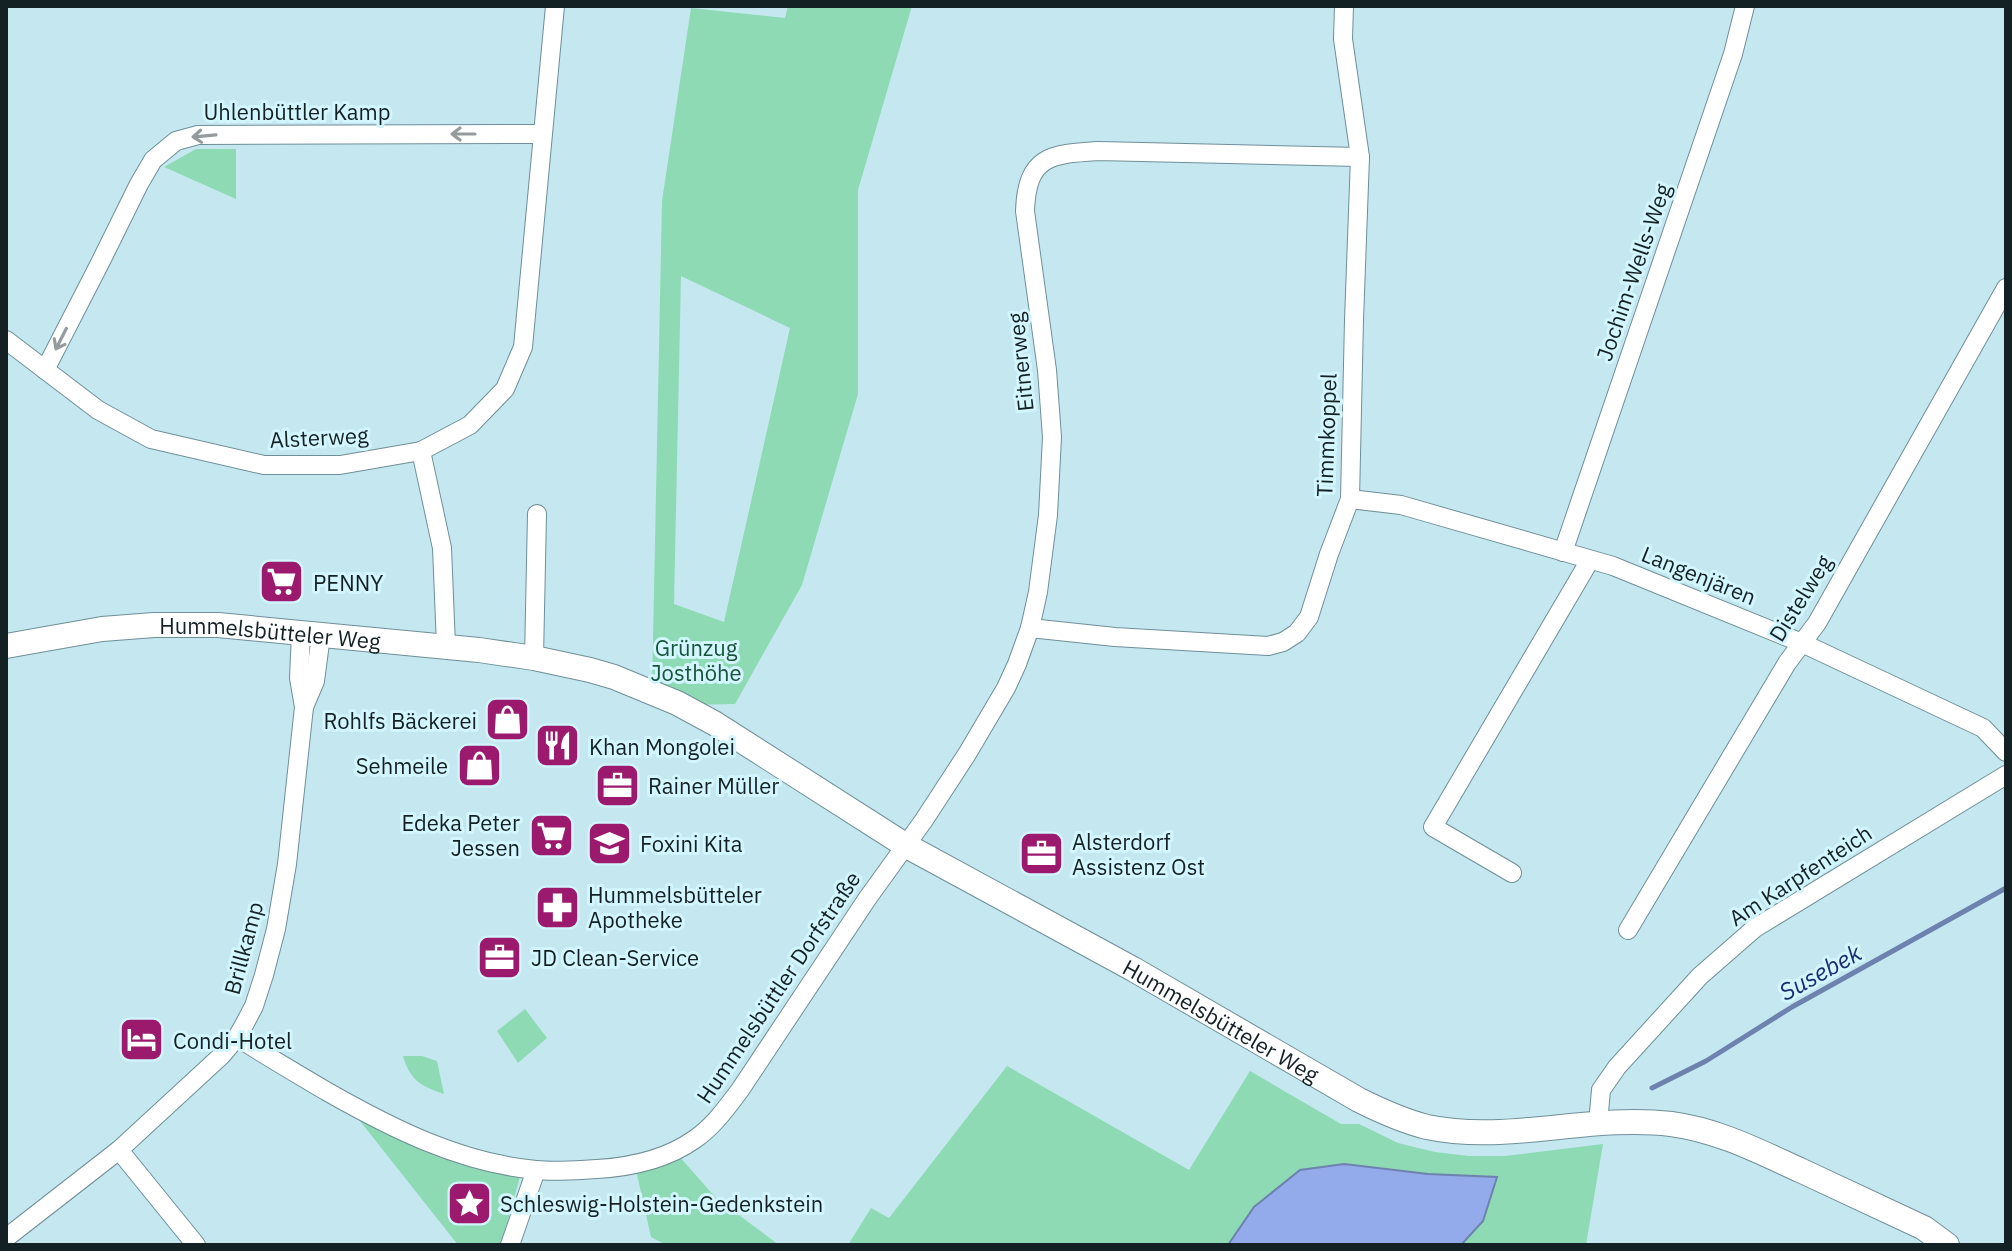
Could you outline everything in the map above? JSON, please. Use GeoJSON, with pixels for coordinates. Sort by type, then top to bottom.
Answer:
{"type":"FeatureCollection","features":[{"type":"Feature","properties":{"kind":"street","name":"Alsterweg"},"geometry":{"type":"LineString","coordinates":[[6,340],[98,410],[151,439],[264,465],[340,465],[421,451],[470,425],[505,389],[523,347],[555,6]]}},
{"type":"Feature","properties":{"kind":"street","name":"Timmkoppel"},"geometry":{"type":"LineString","coordinates":[[1030,628],[1115,637],[1268,646],[1283,642],[1297,633],[1309,617],[1350,499],[1360,157],[1343,39],[1344,6]]}},
{"type":"Feature","properties":{"kind":"street","name":"Jochim-Wells-Weg"},"geometry":{"type":"LineString","coordinates":[[1563,552],[1733,54],[1745,6]]}},
{"type":"Feature","properties":{"kind":"street","name":"Uhlenbüttler Kamp"},"geometry":{"type":"LineString","coordinates":[[45,370],[139,184],[153,160],[176,141],[198,135],[541,134]]}},
{"type":"Feature","properties":{"kind":"street","name":"Eitnerweg"},"geometry":{"type":"LineString","coordinates":[[905,845],[967,754],[1002,694],[1030,628],[1038,592],[1048,515],[1052,437],[1047,370],[1025,211],[1026,190],[1033,172],[1046,160],[1066,153],[1098,151],[1360,157]]}},
{"type":"Feature","properties":{"kind":"street","name":"Distelweg"},"geometry":{"type":"LineString","coordinates":[[1628,930],[1787,663],[1817,623],[2006,288]]}},
{"type":"Feature","properties":{"kind":"street"},"geometry":{"type":"LineString","coordinates":[[421,451],[442,548],[446,646]]}},
{"type":"Feature","properties":{"kind":"street","name":"Langenjären"},"geometry":{"type":"LineString","coordinates":[[1350,499],[1401,505],[1613,566],[1802,643],[1983,728],[2006,752]]}},
{"type":"Feature","properties":{"kind":"street"},"geometry":{"type":"LineString","coordinates":[[534,658],[537,514]]}},
{"type":"Feature","properties":{"kind":"street"},"geometry":{"type":"LineString","coordinates":[[1512,873],[1433,827],[1590,560]]}},
{"type":"Feature","properties":{"kind":"street","name":"Hummelsbütteler Weg"},"geometry":{"type":"LineString","coordinates":[[6,646],[102,629],[218,625],[446,646],[534,658],[614,677],[677,703],[714,723],[905,845],[1133,969],[1385,1113],[1408,1122],[1461,1131],[1519,1130],[1629,1121],[1677,1125],[1713,1133],[1924,1228],[1947,1245]]}},
{"type":"Feature","properties":{"kind":"street","name":"Brillkamp"},"geometry":{"type":"LineString","coordinates":[[6,1238],[119,1150],[221,1056],[237,1037],[254,1006],[276,929],[287,864],[304,707],[315,681],[311,634]]}},
{"type":"Feature","properties":{"kind":"street","name":"Am Karpfenteich"},"geometry":{"type":"LineString","coordinates":[[1598,1123],[1601,1090],[1617,1067],[1700,976],[1755,928],[2006,775]]}},
{"type":"Feature","properties":{"kind":"street","name":"Hummelsbüttler Dorfstraße"},"geometry":{"type":"LineString","coordinates":[[237,1037],[372,1117],[431,1144],[493,1162],[536,1170],[572,1171],[621,1167],[659,1158],[679,1149],[708,1129],[740,1090],[905,845]]}},
{"type":"Feature","properties":{"kind":"street"},"geometry":{"type":"LineString","coordinates":[[119,1150],[196,1245]]}},
{"type":"Feature","properties":{"kind":"street"},"geometry":{"type":"LineString","coordinates":[[510,1245],[536,1170]]}},
{"type":"Feature","properties":{"kind":"green space","name":"Grünzug Josthöhe"},"geometry":{"type":"Polygon","coordinates":[[[788,6],[912,6],[858,190],[858,394],[802,585],[735,704],[685,705],[652,689],[662,201],[691,8],[785,18],[788,6]],[[681,276],[674,604],[724,622],[790,328],[681,276]]]}},
{"type":"Feature","properties":{"kind":"green space"},"geometry":{"type":"Polygon","coordinates":[[[196,149],[236,149],[236,199],[164,167],[196,149]]]}},
{"type":"Feature","properties":{"kind":"green space"},"geometry":{"type":"Polygon","coordinates":[[[525,1009],[547,1038],[518,1063],[497,1031],[525,1009]]]}},
{"type":"Feature","properties":{"kind":"green space"},"geometry":{"type":"Polygon","coordinates":[[[403,1056],[422,1056],[437,1061],[444,1094],[417,1081],[403,1056]]]}},
{"type":"Feature","properties":{"kind":"green space"},"geometry":{"type":"Polygon","coordinates":[[[1007,1066],[1189,1170],[1250,1071],[1341,1124],[1359,1124],[1398,1143],[1435,1152],[1505,1156],[1603,1144],[1586,1245],[1461,1245],[1483,1221],[1496,1177],[1428,1174],[1254,1207],[1228,1245],[848,1245],[871,1208],[889,1218],[1007,1066]]]}},
{"type":"Feature","properties":{"kind":"green space"},"geometry":{"type":"Polygon","coordinates":[[[360,1121],[473,1165],[521,1173],[501,1245],[458,1245],[360,1121]]]}},
{"type":"Feature","properties":{"kind":"green space"},"geometry":{"type":"Polygon","coordinates":[[[678,1155],[716,1198],[779,1245],[666,1245],[651,1237],[636,1170],[678,1155]]]}},
{"type":"Feature","properties":{"kind":"water"},"geometry":{"type":"Polygon","coordinates":[[[1344,1164],[1428,1174],[1497,1177],[1483,1221],[1461,1245],[1228,1245],[1254,1207],[1300,1170],[1344,1164]]]}},
{"type":"Feature","properties":{"kind":"waterway","name":"Susebek"},"geometry":{"type":"LineString","coordinates":[[1652,1088],[1706,1061],[1792,1007],[2006,888]]}},
{"type":"Feature","properties":{"kind":"place","name":"PENNY"},"geometry":{"type":"Point","coordinates":[282,582]}},
{"type":"Feature","properties":{"kind":"place","name":"Rohlfs Bäckerei"},"geometry":{"type":"Point","coordinates":[508,720]}},
{"type":"Feature","properties":{"kind":"place","name":"Khan Mongolei"},"geometry":{"type":"Point","coordinates":[558,746]}},
{"type":"Feature","properties":{"kind":"place","name":"Sehmeile"},"geometry":{"type":"Point","coordinates":[479,765]}},
{"type":"Feature","properties":{"kind":"place","name":"Rainer Müller"},"geometry":{"type":"Point","coordinates":[617,785]}},
{"type":"Feature","properties":{"kind":"place","name":"Edeka Peter Jessen"},"geometry":{"type":"Point","coordinates":[551,835]}},
{"type":"Feature","properties":{"kind":"place","name":"Foxini Kita"},"geometry":{"type":"Point","coordinates":[609,843]}},
{"type":"Feature","properties":{"kind":"place","name":"Alsterdorf Assistenz Ost"},"geometry":{"type":"Point","coordinates":[1041,854]}},
{"type":"Feature","properties":{"kind":"place","name":"Hummelsbütteler Apotheke"},"geometry":{"type":"Point","coordinates":[557,907]}},
{"type":"Feature","properties":{"kind":"place","name":"JD Clean-Service"},"geometry":{"type":"Point","coordinates":[500,957]}},
{"type":"Feature","properties":{"kind":"place","name":"Condi-Hotel"},"geometry":{"type":"Point","coordinates":[142,1040]}},
{"type":"Feature","properties":{"kind":"place","name":"Schleswig-Holstein-Gedenkstein"},"geometry":{"type":"Point","coordinates":[469,1203]}}]}
